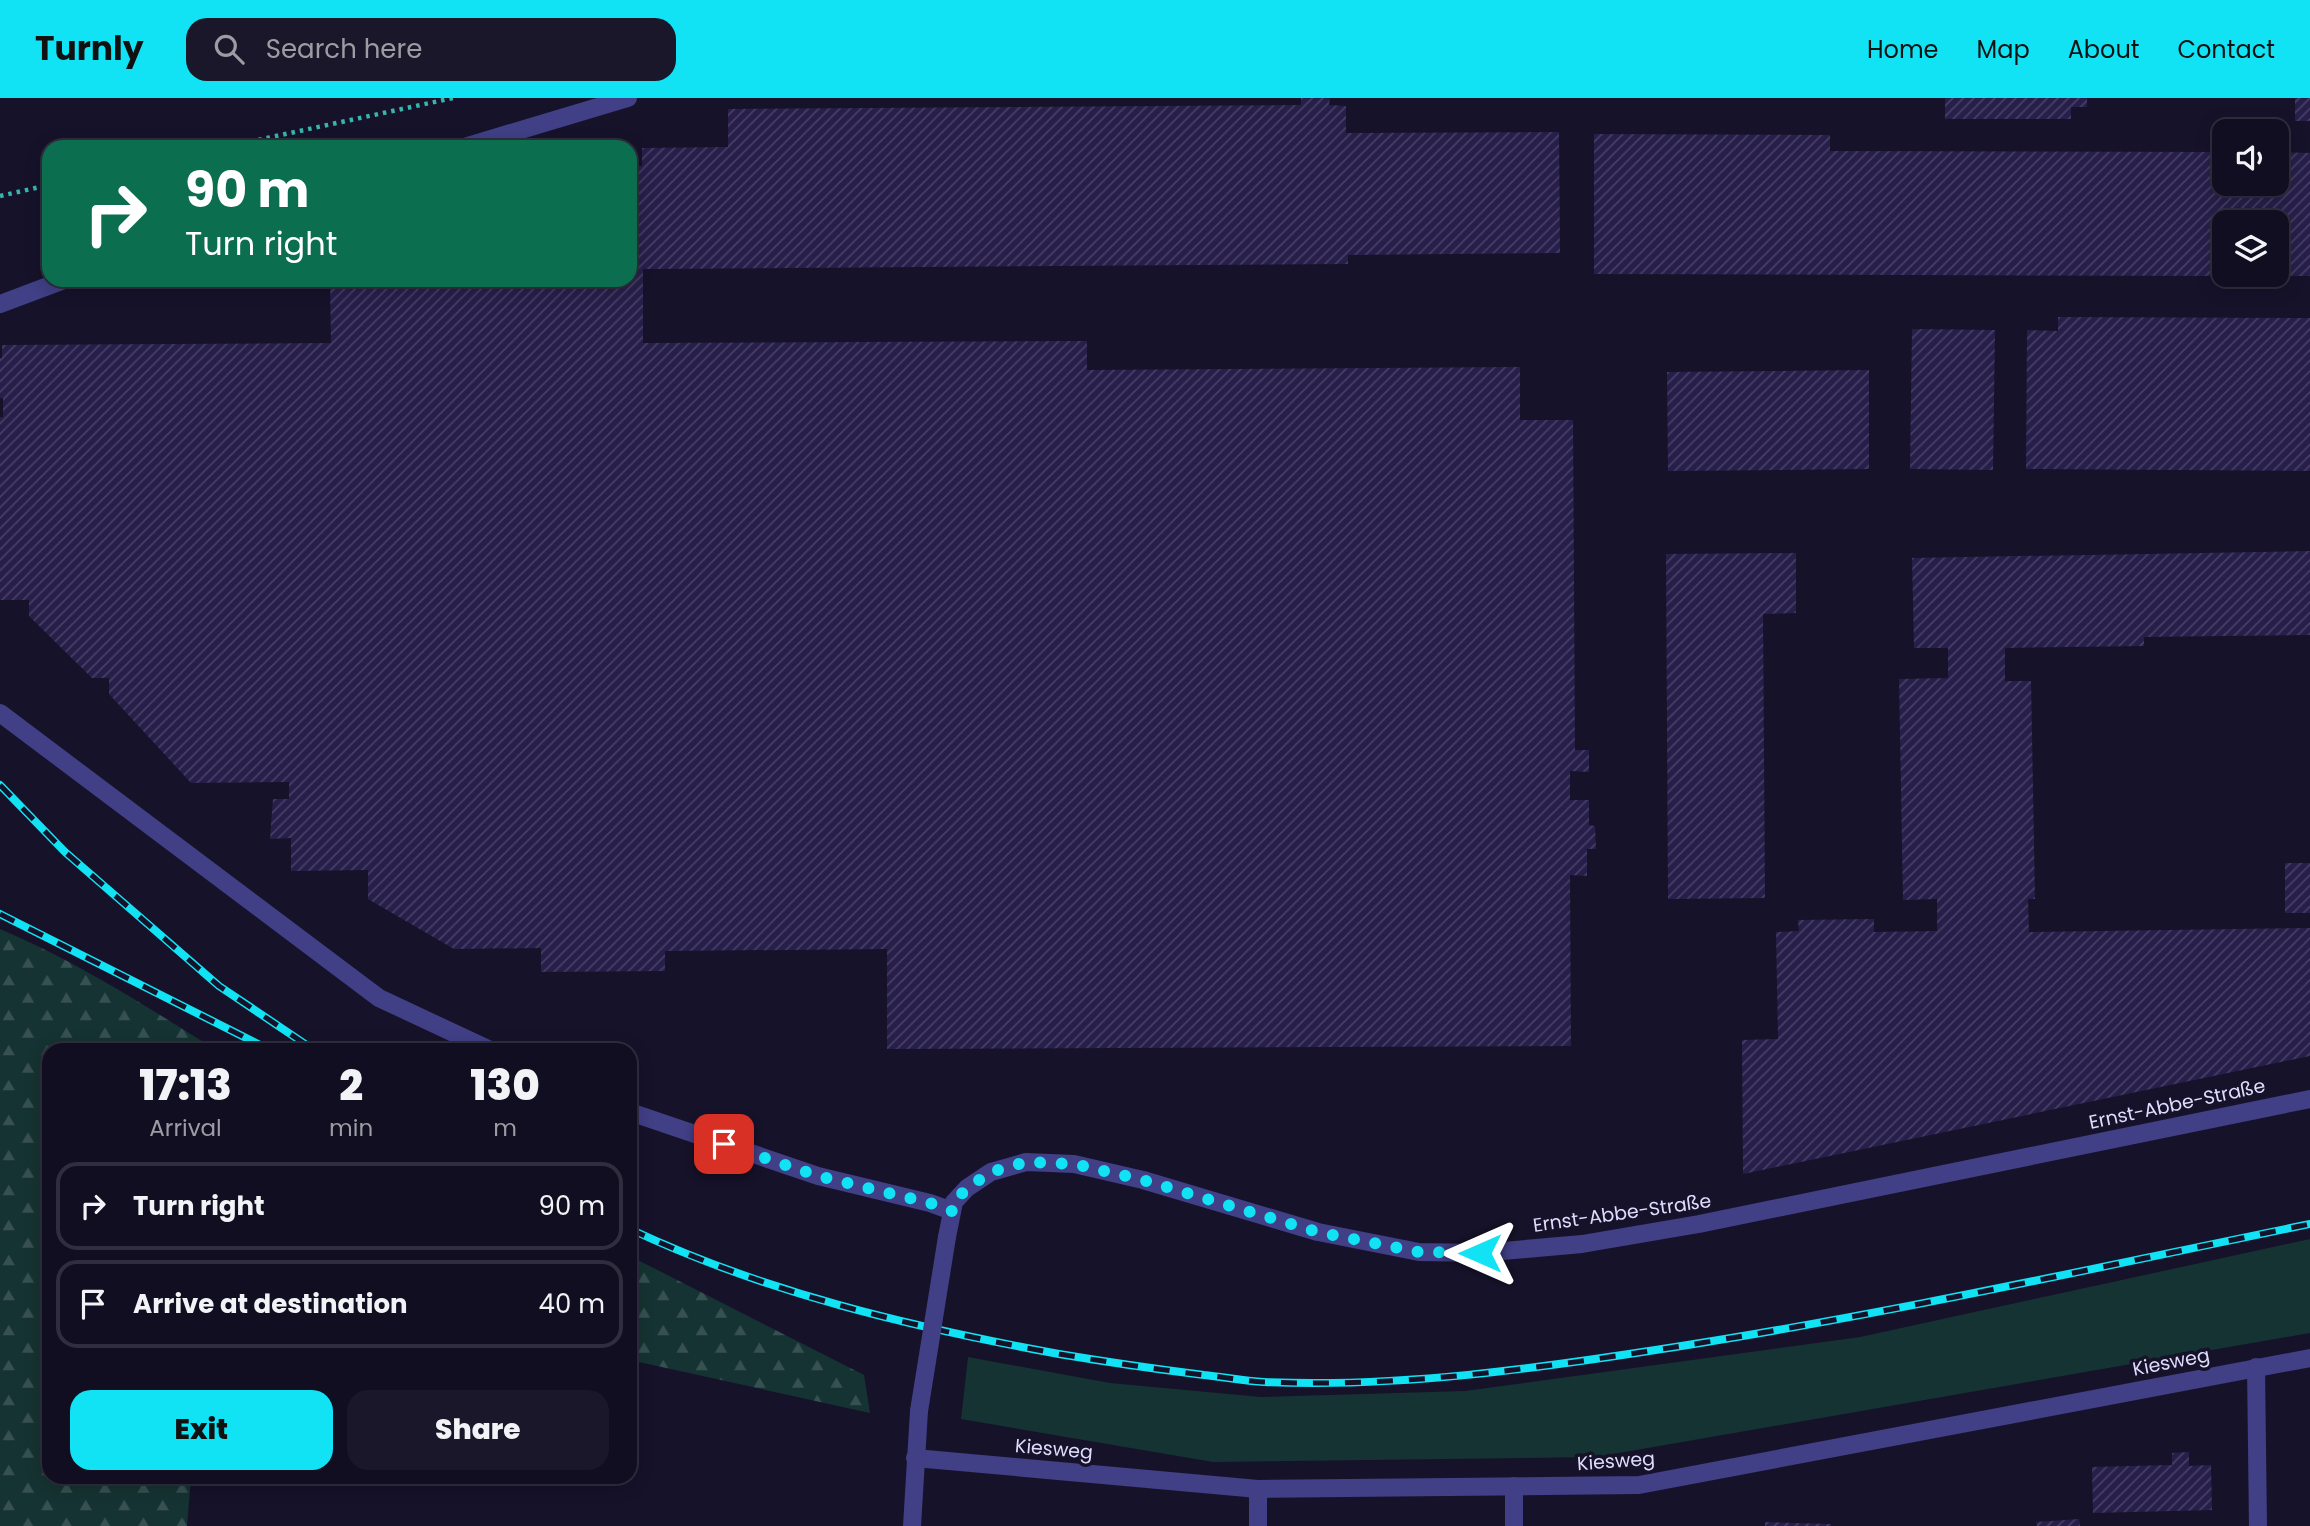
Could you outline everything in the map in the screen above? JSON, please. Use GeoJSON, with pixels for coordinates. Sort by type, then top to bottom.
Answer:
{"type":"FeatureCollection","features":[{"type":"Feature","properties":{"kind":"street"},"geometry":{"type":"LineString","coordinates":[[487,140],[628,98]]}},
{"type":"Feature","properties":{"kind":"street"},"geometry":{"type":"LineString","coordinates":[[0,304],[45,287]]}},
{"type":"Feature","properties":{"kind":"street"},"geometry":{"type":"LineString","coordinates":[[0,713],[379,998],[475,1043]]}},
{"type":"Feature","properties":{"kind":"street","name":"Ernst-Abbe-Straße"},"geometry":{"type":"LineString","coordinates":[[912,1526],[919,1411],[954,1202],[967,1188],[991,1172],[1026,1162],[1074,1164],[1143,1180],[1318,1232],[1419,1252],[1493,1252],[1582,1244],[1699,1224],[2310,1098]]}},
{"type":"Feature","properties":{"kind":"street"},"geometry":{"type":"LineString","coordinates":[[637,1114],[818,1176],[930,1203],[952,1211]]}},
{"type":"Feature","properties":{"kind":"street","name":"Kiesweg"},"geometry":{"type":"LineString","coordinates":[[915,1458],[1258,1489],[1639,1485],[2310,1358]]}},
{"type":"Feature","properties":{"kind":"street"},"geometry":{"type":"LineString","coordinates":[[2256,1367],[2258,1526]]}},
{"type":"Feature","properties":{"kind":"street"},"geometry":{"type":"LineString","coordinates":[[1514,1486],[1514,1526]]}},
{"type":"Feature","properties":{"kind":"street"},"geometry":{"type":"LineString","coordinates":[[1258,1489],[1258,1526]]}},
{"type":"Feature","properties":{"kind":"path"},"geometry":{"type":"LineString","coordinates":[[258,140],[453,98]]}},
{"type":"Feature","properties":{"kind":"path"},"geometry":{"type":"LineString","coordinates":[[0,195],[42,186]]}},
{"type":"Feature","properties":{"kind":"green space"},"geometry":{"type":"Polygon","coordinates":[[[0,929],[83,970],[205,1043],[42,1043],[42,1484],[190,1484],[187,1526],[0,1526],[0,929]]]}},
{"type":"Feature","properties":{"kind":"green space"},"geometry":{"type":"Polygon","coordinates":[[[2310,1239],[2310,1333],[1596,1457],[1213,1462],[961,1419],[968,1357],[1110,1383],[1261,1397],[1465,1391],[1860,1337],[2310,1239]]]}},
{"type":"Feature","properties":{"kind":"green space"},"geometry":{"type":"Polygon","coordinates":[[[637,1260],[864,1375],[870,1413],[637,1362],[637,1260]]]}},
{"type":"Feature","properties":{"kind":"building"},"geometry":{"type":"Polygon","coordinates":[[[1301,98],[1330,98],[1329,105],[1346,106],[1346,133],[1559,132],[1560,253],[1348,255],[1348,264],[643,269],[643,343],[1087,341],[1087,370],[1520,367],[1520,420],[1573,420],[1575,750],[1589,750],[1589,772],[1570,771],[1570,800],[1589,800],[1589,825],[1595,826],[1596,849],[1587,849],[1587,876],[1570,875],[1571,1046],[887,1049],[887,949],[665,951],[665,971],[541,972],[541,948],[454,949],[368,899],[368,870],[291,871],[291,838],[270,839],[273,799],[289,799],[289,782],[191,783],[109,694],[109,678],[92,678],[29,616],[29,600],[0,600],[2,345],[331,343],[330,287],[637,287],[637,166],[642,166],[642,148],[728,147],[728,109],[1301,105],[1301,98]]]}},
{"type":"Feature","properties":{"kind":"building"},"geometry":{"type":"Polygon","coordinates":[[[1945,98],[2087,98],[2087,107],[2071,107],[2071,119],[1945,119],[1945,98]]]}},
{"type":"Feature","properties":{"kind":"building"},"geometry":{"type":"Polygon","coordinates":[[[2295,98],[2310,98],[2310,121],[2295,121],[2295,98]]]}},
{"type":"Feature","properties":{"kind":"building"},"geometry":{"type":"Polygon","coordinates":[[[1594,134],[1830,135],[1830,151],[2212,152],[2212,196],[2289,196],[2289,152],[2310,153],[2310,276],[2289,276],[2289,210],[2212,210],[2212,276],[1594,274],[1594,134]]]}},
{"type":"Feature","properties":{"kind":"building"},"geometry":{"type":"Polygon","coordinates":[[[2058,317],[2310,318],[2310,471],[2026,469],[2027,330],[2058,331],[2058,317]]]}},
{"type":"Feature","properties":{"kind":"building"},"geometry":{"type":"Polygon","coordinates":[[[1912,329],[1995,330],[1993,470],[1910,469],[1912,329]]]}},
{"type":"Feature","properties":{"kind":"building"},"geometry":{"type":"Polygon","coordinates":[[[1869,370],[1869,469],[1668,471],[1667,372],[1869,370]]]}},
{"type":"Feature","properties":{"kind":"building"},"geometry":{"type":"Polygon","coordinates":[[[2310,551],[2310,635],[2144,637],[2144,646],[2005,648],[2005,681],[2031,681],[2035,899],[2028,899],[2029,932],[2310,928],[2310,1056],[1743,1174],[1742,1040],[1778,1039],[1776,932],[1799,931],[1798,920],[1874,919],[1874,932],[1937,931],[1937,899],[1903,900],[1899,679],[1948,678],[1948,648],[1914,648],[1912,558],[2310,551]]]}},
{"type":"Feature","properties":{"kind":"building"},"geometry":{"type":"Polygon","coordinates":[[[1796,553],[1796,613],[1763,614],[1765,898],[1668,899],[1666,554],[1796,553]]]}},
{"type":"Feature","properties":{"kind":"building"},"geometry":{"type":"Polygon","coordinates":[[[2285,863],[2310,863],[2310,913],[2285,913],[2285,863]]]}},
{"type":"Feature","properties":{"kind":"building"},"geometry":{"type":"Polygon","coordinates":[[[2189,1452],[2189,1466],[2211,1465],[2212,1510],[2093,1513],[2092,1467],[2172,1465],[2172,1453],[2189,1452]]]}},
{"type":"Feature","properties":{"kind":"building"},"geometry":{"type":"Polygon","coordinates":[[[2079,1519],[2080,1526],[2037,1526],[2036,1522],[2079,1519]]]}},
{"type":"Feature","properties":{"kind":"building"},"geometry":{"type":"Polygon","coordinates":[[[1765,1522],[1831,1524],[1831,1526],[1765,1526],[1765,1522]]]}},
{"type":"Feature","properties":{"kind":"railway"},"geometry":{"type":"LineString","coordinates":[[0,785],[65,852],[219,986],[304,1043]]}},
{"type":"Feature","properties":{"kind":"railway"},"geometry":{"type":"LineString","coordinates":[[0,914],[256,1043]]}},
{"type":"Feature","properties":{"kind":"railway"},"geometry":{"type":"LineString","coordinates":[[637,1232],[681,1252],[787,1290],[949,1332],[1059,1354],[1149,1368],[1256,1381],[1315,1383],[1470,1375],[1675,1347],[1914,1305],[2310,1224]]}},
{"type":"Feature","properties":{"kind":"route"},"geometry":{"type":"LineString","coordinates":[[724,1144],[818,1176],[930,1203],[952,1211],[954,1202],[967,1188],[991,1172],[1026,1162],[1074,1164],[1143,1180],[1318,1232],[1419,1252],[1480,1253]]}}]}
